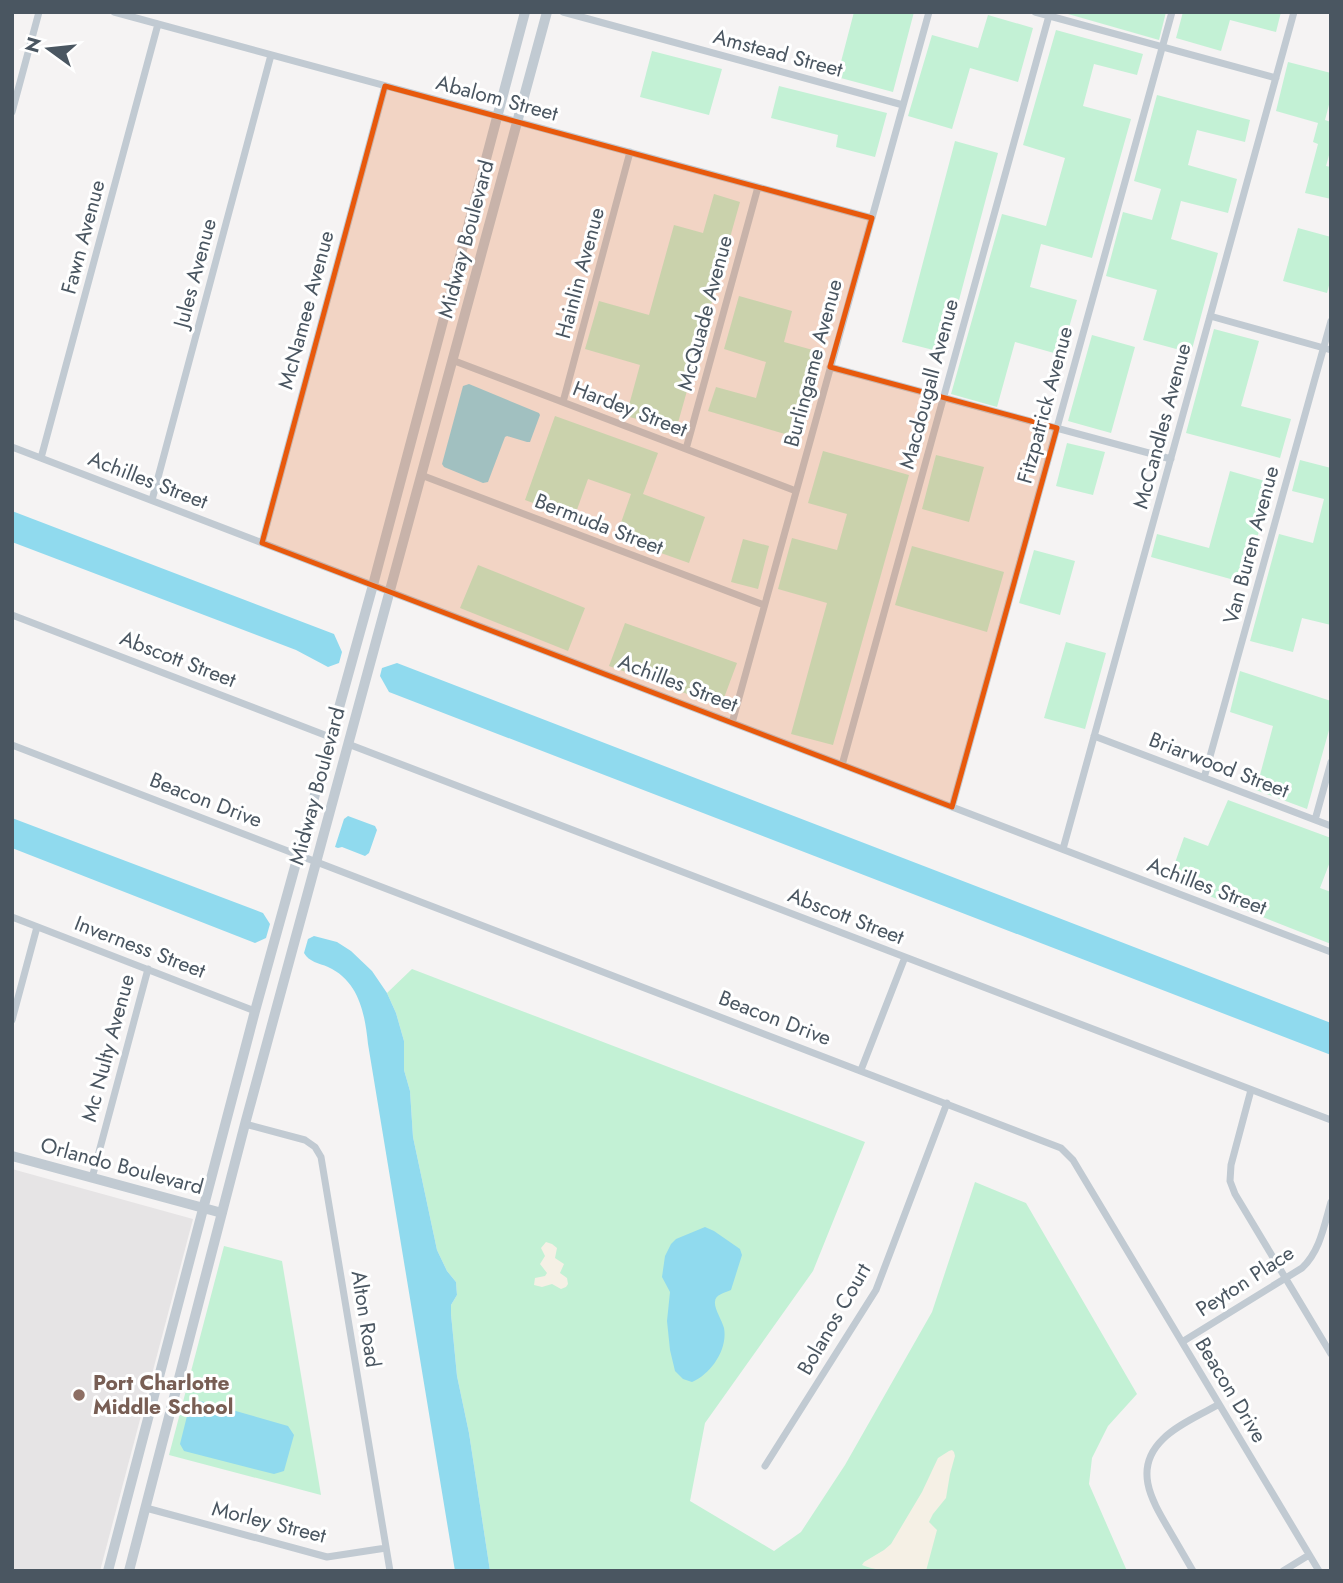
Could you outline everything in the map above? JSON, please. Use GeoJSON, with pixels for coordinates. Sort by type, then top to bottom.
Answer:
{"type":"FeatureCollection","features":[{"type":"Feature","properties":{"kind":"street"},"geometry":{"type":"LineString","coordinates":[[12,112],[39,12]]}},
{"type":"Feature","properties":{"kind":"street","name":"Abalom Street"},"geometry":{"type":"LineString","coordinates":[[114,12],[872,218]]}},
{"type":"Feature","properties":{"kind":"street","name":"Midway Boulevard"},"geometry":{"type":"LineString","coordinates":[[108,1571],[255,1011],[373,585],[525,12]]}},
{"type":"Feature","properties":{"kind":"street","name":"Midway Boulevard"},"geometry":{"type":"LineString","coordinates":[[129,1571],[245,1124],[547,12]]}},
{"type":"Feature","properties":{"kind":"street","name":"Amstead Street"},"geometry":{"type":"LineString","coordinates":[[563,12],[903,105]]}},
{"type":"Feature","properties":{"kind":"street","name":"Burlingame Avenue"},"geometry":{"type":"LineString","coordinates":[[732,723],[929,12]]}},
{"type":"Feature","properties":{"kind":"street"},"geometry":{"type":"LineString","coordinates":[[1035,12],[1276,78]]}},
{"type":"Feature","properties":{"kind":"street","name":"Fitzpatrick Avenue"},"geometry":{"type":"LineString","coordinates":[[952,807],[1172,12]]}},
{"type":"Feature","properties":{"kind":"street","name":"McCandles Avenue"},"geometry":{"type":"LineString","coordinates":[[1063,849],[1294,12]]}},
{"type":"Feature","properties":{"kind":"street","name":"Macdougall Avenue"},"geometry":{"type":"LineString","coordinates":[[842,765],[1050,14]]}},
{"type":"Feature","properties":{"kind":"street","name":"Fawn Avenue"},"geometry":{"type":"LineString","coordinates":[[41,458],[158,24]]}},
{"type":"Feature","properties":{"kind":"street","name":"Jules Avenue"},"geometry":{"type":"LineString","coordinates":[[152,500],[271,55]]}},
{"type":"Feature","properties":{"kind":"street","name":"McNamee Avenue"},"geometry":{"type":"LineString","coordinates":[[262,543],[385,86]]}},
{"type":"Feature","properties":{"kind":"street","name":"Hainlin Avenue"},"geometry":{"type":"LineString","coordinates":[[563,402],[631,152]]}},
{"type":"Feature","properties":{"kind":"street","name":"McQuade Avenue"},"geometry":{"type":"LineString","coordinates":[[686,449],[758,187]]}},
{"type":"Feature","properties":{"kind":"street"},"geometry":{"type":"LineString","coordinates":[[1210,316],[1327,349]]}},
{"type":"Feature","properties":{"kind":"street","name":"Van Buren Avenue"},"geometry":{"type":"LineString","coordinates":[[1204,778],[1327,349],[1331,321]]}},
{"type":"Feature","properties":{"kind":"street","name":"Hardey Street"},"geometry":{"type":"LineString","coordinates":[[452,360],[796,491]]}},
{"type":"Feature","properties":{"kind":"street"},"geometry":{"type":"LineString","coordinates":[[830,367],[1171,459]]}},
{"type":"Feature","properties":{"kind":"street","name":"Achilles Street"},"geometry":{"type":"LineString","coordinates":[[12,447],[1331,952]]}},
{"type":"Feature","properties":{"kind":"street","name":"Bermuda Street"},"geometry":{"type":"LineString","coordinates":[[421,475],[764,605]]}},
{"type":"Feature","properties":{"kind":"street","name":"Abscott Street"},"geometry":{"type":"LineString","coordinates":[[12,615],[330,737]]}},
{"type":"Feature","properties":{"kind":"street","name":"Briarwood Street"},"geometry":{"type":"LineString","coordinates":[[1094,736],[1331,826]]}},
{"type":"Feature","properties":{"kind":"street","name":"Abscott Street"},"geometry":{"type":"LineString","coordinates":[[348,744],[1331,1120]]}},
{"type":"Feature","properties":{"kind":"street","name":"Beacon Drive"},"geometry":{"type":"LineString","coordinates":[[12,745],[1061,1148],[1073,1160],[1319,1571]]}},
{"type":"Feature","properties":{"kind":"street"},"geometry":{"type":"LineString","coordinates":[[1315,820],[1331,762]]}},
{"type":"Feature","properties":{"kind":"street","name":"Inverness Street"},"geometry":{"type":"LineString","coordinates":[[12,917],[255,1011]]}},
{"type":"Feature","properties":{"kind":"street"},"geometry":{"type":"LineString","coordinates":[[12,1020],[37,926]]}},
{"type":"Feature","properties":{"kind":"street"},"geometry":{"type":"LineString","coordinates":[[861,1070],[905,957]]}},
{"type":"Feature","properties":{"kind":"street","name":"Mc Nulty Avenue"},"geometry":{"type":"LineString","coordinates":[[92,1178],[148,969]]}},
{"type":"Feature","properties":{"kind":"street"},"geometry":{"type":"LineString","coordinates":[[1251,1090],[1231,1165],[1230,1181],[1235,1194],[1331,1354]]}},
{"type":"Feature","properties":{"kind":"street","name":"Bolanos Court"},"geometry":{"type":"LineString","coordinates":[[765,1466],[876,1290],[947,1103]]}},
{"type":"Feature","properties":{"kind":"street","name":"Alton Road"},"geometry":{"type":"LineString","coordinates":[[245,1124],[305,1140],[315,1147],[321,1157],[390,1571]]}},
{"type":"Feature","properties":{"kind":"street","name":"Orlando Boulevard"},"geometry":{"type":"LineString","coordinates":[[12,1156],[222,1213]]}},
{"type":"Feature","properties":{"kind":"street","name":"Peyton Place"},"geometry":{"type":"LineString","coordinates":[[1182,1342],[1302,1268],[1312,1258],[1331,1202]]}},
{"type":"Feature","properties":{"kind":"street"},"geometry":{"type":"LineString","coordinates":[[1193,1571],[1153,1503],[1148,1491],[1148,1467],[1162,1440],[1219,1404]]}},
{"type":"Feature","properties":{"kind":"street","name":"Morley Street"},"geometry":{"type":"LineString","coordinates":[[146,1508],[327,1557],[386,1548]]}},
{"type":"Feature","properties":{"kind":"street"},"geometry":{"type":"LineString","coordinates":[[1283,1571],[1309,1555]]}},
{"type":"Feature","properties":{"kind":"highlighted area"},"geometry":{"type":"Polygon","coordinates":[[[385,86],[872,218],[830,367],[1057,428],[952,807],[262,543],[385,86]]]}},
{"type":"Feature","properties":{"kind":"shaded area","name":"Port Charlotte Middle School"},"geometry":{"type":"Polygon","coordinates":[[[12,1169],[193,1219],[100,1571],[12,1571],[12,1169]]]}},
{"type":"Feature","properties":{"kind":"green space"},"geometry":{"type":"Polygon","coordinates":[[[854,12],[914,12],[893,92],[837,77],[854,12]]]}},
{"type":"Feature","properties":{"kind":"green space"},"geometry":{"type":"Polygon","coordinates":[[[1061,12],[1166,12],[1159,40],[1061,12]]]}},
{"type":"Feature","properties":{"kind":"green space"},"geometry":{"type":"Polygon","coordinates":[[[1183,12],[1281,12],[1276,32],[1230,20],[1221,51],[1176,38],[1183,12]]]}},
{"type":"Feature","properties":{"kind":"green space"},"geometry":{"type":"Polygon","coordinates":[[[988,15],[1033,28],[1018,82],[970,68],[952,129],[908,116],[932,35],[978,48],[988,15]]]}},
{"type":"Feature","properties":{"kind":"green space"},"geometry":{"type":"Polygon","coordinates":[[[1056,30],[1143,54],[1137,75],[1094,64],[1083,106],[1131,119],[1092,258],[1041,244],[1030,287],[1077,300],[1061,355],[1015,342],[997,407],[951,394],[1002,214],[1046,226],[1065,158],[1023,145],[1056,30]]]}},
{"type":"Feature","properties":{"kind":"green space"},"geometry":{"type":"Polygon","coordinates":[[[652,51],[722,69],[709,115],[640,97],[652,51]]]}},
{"type":"Feature","properties":{"kind":"green space"},"geometry":{"type":"Polygon","coordinates":[[[1288,62],[1331,73],[1331,97],[1325,120],[1331,122],[1331,148],[1326,166],[1331,167],[1331,199],[1305,193],[1318,144],[1313,142],[1318,123],[1276,111],[1288,62]]]}},
{"type":"Feature","properties":{"kind":"green space"},"geometry":{"type":"Polygon","coordinates":[[[779,86],[887,113],[875,157],[836,147],[838,135],[771,118],[779,86]]]}},
{"type":"Feature","properties":{"kind":"green space"},"geometry":{"type":"Polygon","coordinates":[[[1157,95],[1250,120],[1245,142],[1197,130],[1188,165],[1237,179],[1228,213],[1181,201],[1171,239],[1218,253],[1191,353],[1143,340],[1157,290],[1106,276],[1123,212],[1152,220],[1161,189],[1134,181],[1157,95]]]}},
{"type":"Feature","properties":{"kind":"green space"},"geometry":{"type":"Polygon","coordinates":[[[955,141],[998,153],[945,353],[902,342],[955,141]]]}},
{"type":"Feature","properties":{"kind":"green space"},"geometry":{"type":"Polygon","coordinates":[[[714,194],[740,202],[676,430],[626,416],[640,365],[585,349],[599,301],[649,315],[674,225],[703,233],[714,194]]]}},
{"type":"Feature","properties":{"kind":"green space"},"geometry":{"type":"Polygon","coordinates":[[[1298,228],[1331,237],[1331,278],[1327,293],[1283,281],[1298,228]]]}},
{"type":"Feature","properties":{"kind":"green space"},"geometry":{"type":"Polygon","coordinates":[[[739,296],[792,311],[784,342],[820,352],[795,437],[708,411],[716,387],[756,398],[766,362],[724,349],[739,296]]]}},
{"type":"Feature","properties":{"kind":"green space"},"geometry":{"type":"Polygon","coordinates":[[[1214,329],[1259,341],[1241,406],[1291,419],[1280,458],[1186,433],[1214,329]]]}},
{"type":"Feature","properties":{"kind":"green space"},"geometry":{"type":"Polygon","coordinates":[[[1092,335],[1135,347],[1111,433],[1068,421],[1092,335]]]}},
{"type":"Feature","properties":{"kind":"green space"},"geometry":{"type":"Polygon","coordinates":[[[555,416],[658,453],[643,494],[705,517],[689,563],[616,537],[631,494],[588,479],[574,518],[525,500],[555,416]]]}},
{"type":"Feature","properties":{"kind":"green space"},"geometry":{"type":"Polygon","coordinates":[[[1067,443],[1105,452],[1093,495],[1056,486],[1067,443]]]}},
{"type":"Feature","properties":{"kind":"green space"},"geometry":{"type":"Polygon","coordinates":[[[823,451],[909,475],[833,745],[791,734],[827,603],[778,589],[792,538],[837,550],[847,514],[808,503],[823,451]]]}},
{"type":"Feature","properties":{"kind":"green space"},"geometry":{"type":"Polygon","coordinates":[[[936,455],[984,467],[969,522],[922,509],[936,455]]]}},
{"type":"Feature","properties":{"kind":"green space"},"geometry":{"type":"Polygon","coordinates":[[[1300,460],[1331,468],[1331,625],[1302,618],[1293,652],[1250,641],[1279,534],[1313,543],[1324,499],[1292,491],[1300,460]]]}},
{"type":"Feature","properties":{"kind":"green space"},"geometry":{"type":"Polygon","coordinates":[[[1230,471],[1272,483],[1245,583],[1151,557],[1157,534],[1209,548],[1230,471]]]}},
{"type":"Feature","properties":{"kind":"green space"},"geometry":{"type":"Polygon","coordinates":[[[743,539],[769,546],[758,589],[731,582],[743,539]]]}},
{"type":"Feature","properties":{"kind":"green space"},"geometry":{"type":"Polygon","coordinates":[[[912,546],[1004,572],[987,632],[895,605],[912,546]]]}},
{"type":"Feature","properties":{"kind":"green space"},"geometry":{"type":"Polygon","coordinates":[[[1034,550],[1075,561],[1060,615],[1019,603],[1034,550]]]}},
{"type":"Feature","properties":{"kind":"green space"},"geometry":{"type":"Polygon","coordinates":[[[478,565],[585,608],[568,651],[460,608],[478,565]]]}},
{"type":"Feature","properties":{"kind":"green space"},"geometry":{"type":"Polygon","coordinates":[[[625,623],[737,663],[721,706],[609,666],[625,623]]]}},
{"type":"Feature","properties":{"kind":"green space"},"geometry":{"type":"Polygon","coordinates":[[[1066,642],[1106,653],[1085,729],[1044,718],[1066,642]]]}},
{"type":"Feature","properties":{"kind":"green space"},"geometry":{"type":"Polygon","coordinates":[[[1240,671],[1331,701],[1331,723],[1307,809],[1256,790],[1273,726],[1230,712],[1240,671]]]}},
{"type":"Feature","properties":{"kind":"green space"},"geometry":{"type":"Polygon","coordinates":[[[1228,800],[1331,838],[1331,859],[1320,888],[1331,892],[1331,944],[1169,880],[1184,837],[1208,846],[1228,800]]]}},
{"type":"Feature","properties":{"kind":"green space"},"geometry":{"type":"Polygon","coordinates":[[[412,969],[865,1142],[813,1271],[705,1423],[690,1501],[774,1551],[801,1532],[845,1465],[932,1312],[975,1182],[1026,1203],[1137,1394],[1108,1426],[1092,1458],[1089,1484],[1127,1571],[490,1571],[469,1433],[457,1376],[451,1314],[451,1305],[457,1295],[456,1282],[447,1271],[437,1250],[413,1137],[410,1091],[404,1070],[404,1041],[387,993],[412,969]]]}},
{"type":"Feature","properties":{"kind":"green space"},"geometry":{"type":"Polygon","coordinates":[[[224,1246],[282,1261],[321,1495],[169,1455],[224,1246]]]}},
{"type":"Feature","properties":{"kind":"sand"},"geometry":{"type":"Polygon","coordinates":[[[546,1242],[557,1248],[555,1258],[564,1264],[560,1273],[567,1278],[568,1284],[561,1289],[552,1284],[542,1287],[534,1285],[535,1278],[547,1273],[540,1264],[545,1256],[541,1248],[546,1242]]]}},
{"type":"Feature","properties":{"kind":"sand"},"geometry":{"type":"Polygon","coordinates":[[[952,1450],[955,1456],[946,1498],[929,1522],[937,1530],[926,1571],[885,1570],[862,1565],[891,1544],[922,1492],[938,1458],[952,1450]]]}},
{"type":"Feature","properties":{"kind":"water"},"geometry":{"type":"Polygon","coordinates":[[[469,384],[540,415],[530,442],[505,437],[488,482],[483,483],[442,464],[463,386],[469,384]]]}},
{"type":"Feature","properties":{"kind":"water"},"geometry":{"type":"Polygon","coordinates":[[[12,511],[334,634],[342,652],[339,663],[328,667],[296,650],[12,542],[12,511]]]}},
{"type":"Feature","properties":{"kind":"water"},"geometry":{"type":"Polygon","coordinates":[[[397,663],[1331,1023],[1331,1055],[389,692],[380,676],[382,668],[397,663]]]}},
{"type":"Feature","properties":{"kind":"water"},"geometry":{"type":"Polygon","coordinates":[[[348,816],[375,826],[377,830],[369,853],[365,856],[335,847],[344,819],[348,816]]]}},
{"type":"Feature","properties":{"kind":"water"},"geometry":{"type":"Polygon","coordinates":[[[12,818],[263,913],[270,924],[266,938],[255,943],[12,848],[12,818]]]}},
{"type":"Feature","properties":{"kind":"water"},"geometry":{"type":"Polygon","coordinates":[[[314,936],[337,942],[372,971],[387,993],[404,1041],[404,1070],[410,1091],[413,1137],[437,1250],[447,1271],[456,1282],[457,1295],[451,1305],[451,1314],[457,1376],[469,1433],[490,1571],[455,1571],[365,1021],[358,1000],[347,981],[304,953],[308,939],[314,936]]]}},
{"type":"Feature","properties":{"kind":"water"},"geometry":{"type":"Polygon","coordinates":[[[705,1227],[740,1249],[742,1255],[731,1290],[715,1299],[725,1336],[721,1352],[712,1367],[692,1382],[683,1379],[675,1371],[667,1321],[670,1292],[662,1277],[665,1256],[671,1244],[676,1239],[705,1227]]]}},
{"type":"Feature","properties":{"kind":"water"},"geometry":{"type":"Polygon","coordinates":[[[197,1400],[288,1426],[294,1435],[284,1471],[274,1474],[184,1451],[180,1444],[190,1404],[197,1400]]]}},
{"type":"Feature","properties":{"kind":"place","name":"Port Charlotte Middle School"},"geometry":{"type":"Point","coordinates":[79,1395]}}]}
